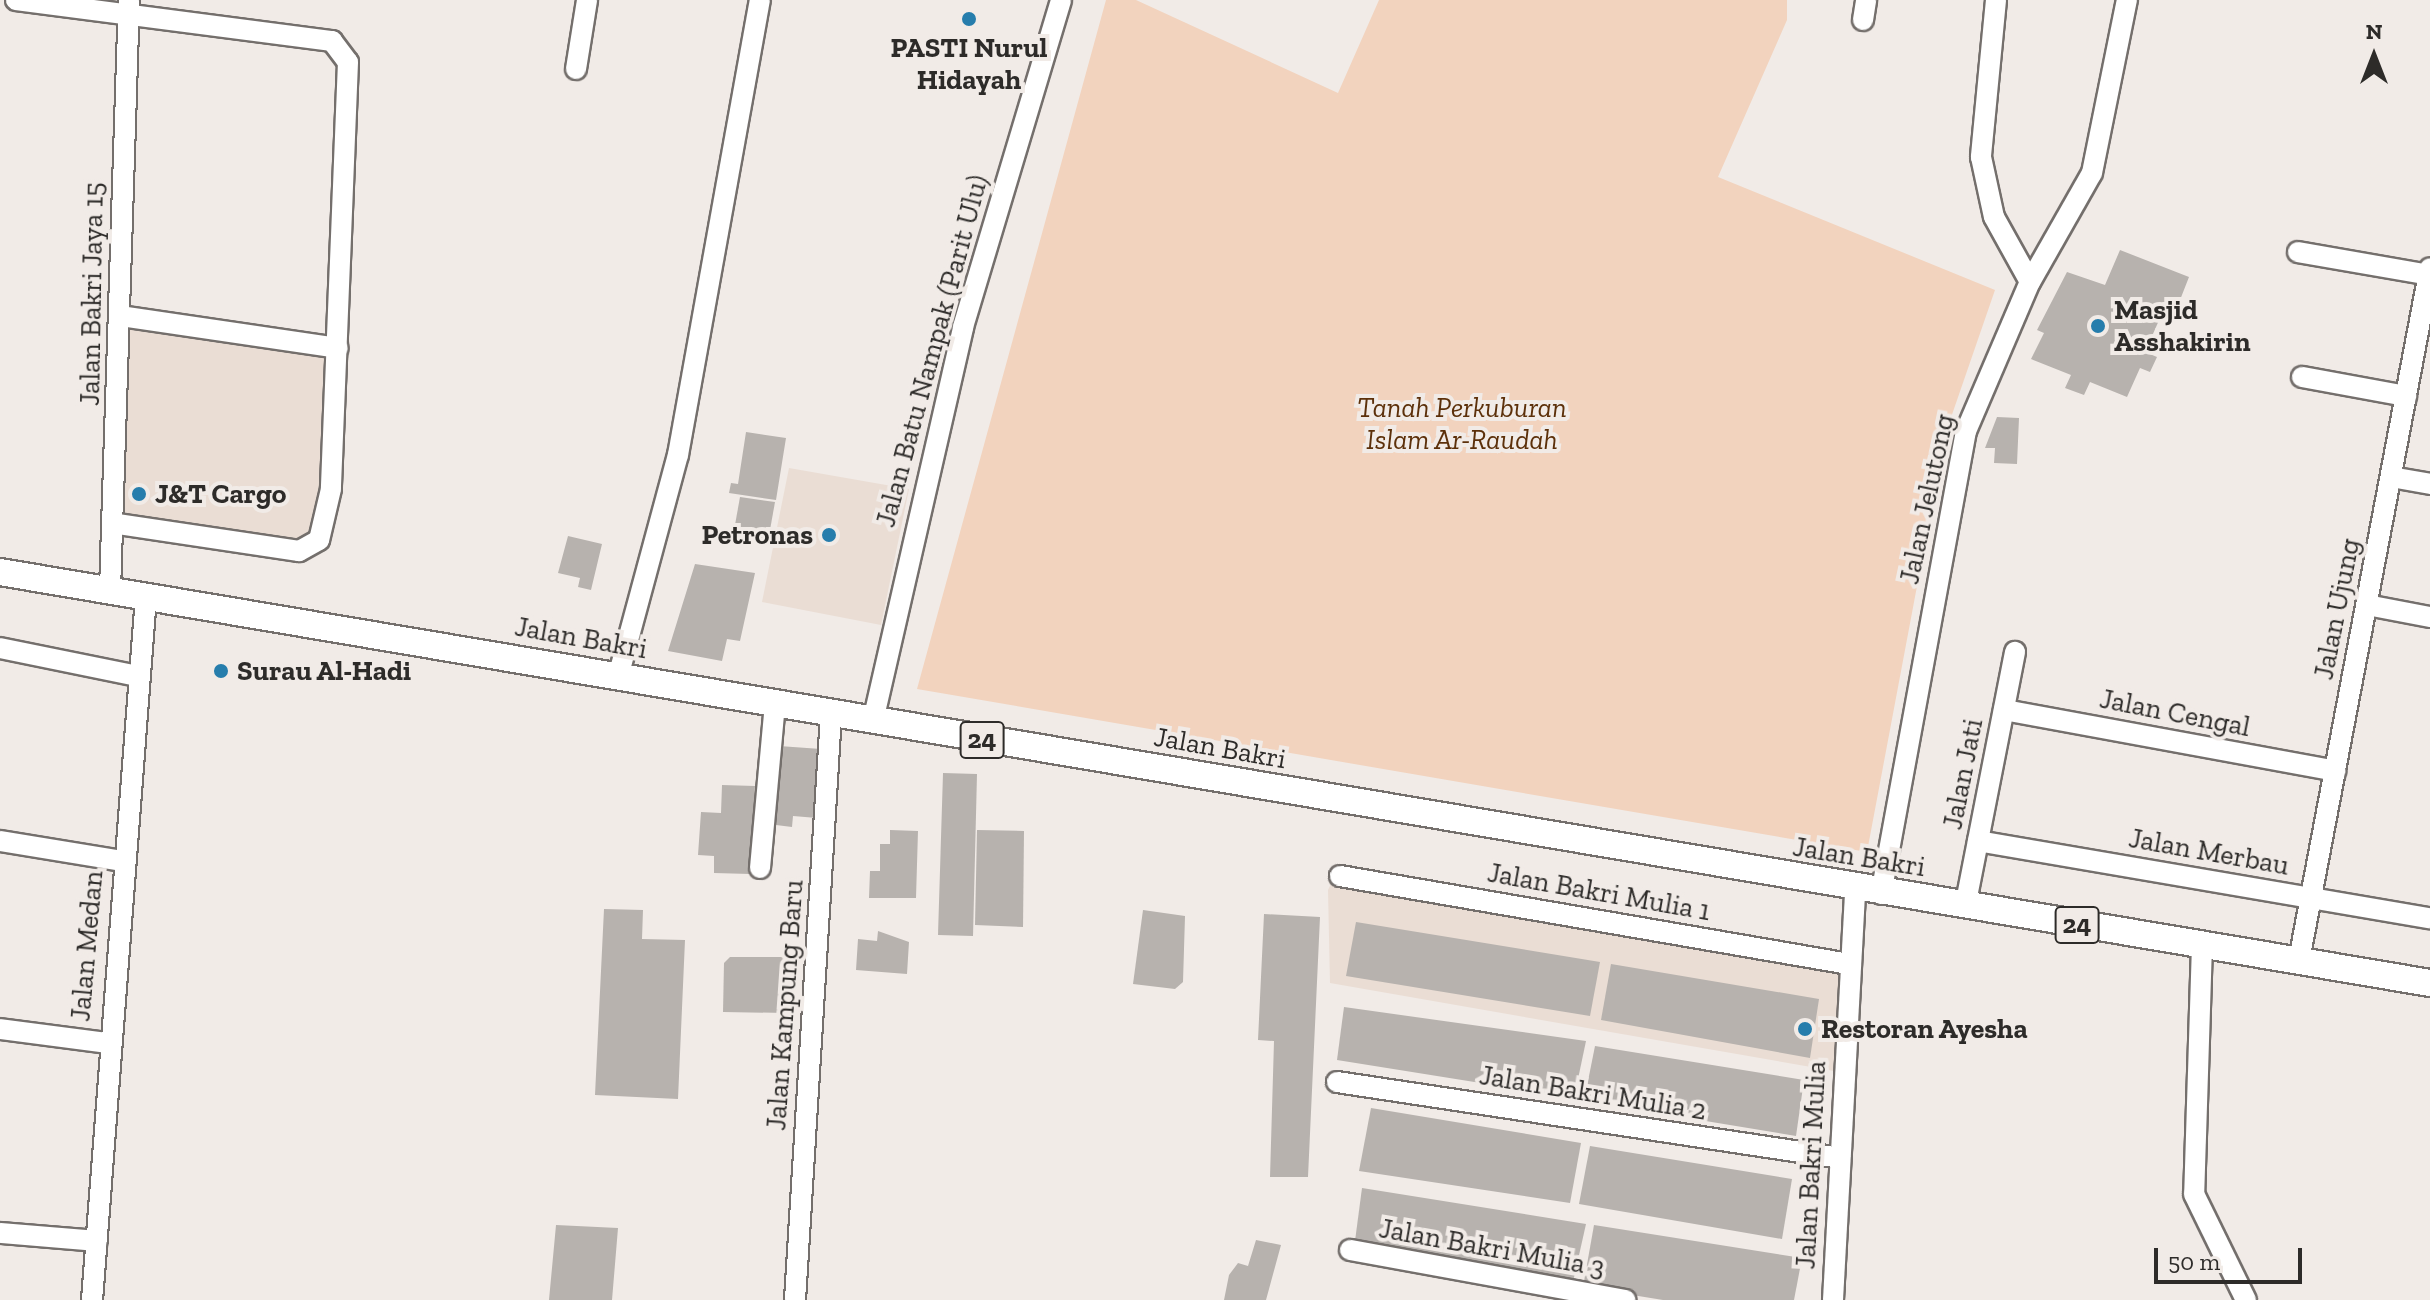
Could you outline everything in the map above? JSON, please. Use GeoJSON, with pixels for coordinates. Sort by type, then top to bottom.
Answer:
{"type":"FeatureCollection","features":[{"type":"Feature","properties":{"kind":"main road","name":"Jalan Bakri"},"geometry":{"type":"LineString","coordinates":[[0,572],[1868,892],[2430,983]]}},
{"type":"Feature","properties":{"kind":"street"},"geometry":{"type":"LineString","coordinates":[[16,0],[128,8],[332,41],[341,49],[350,97],[332,455],[325,523],[310,549],[112,523]]}},
{"type":"Feature","properties":{"kind":"street"},"geometry":{"type":"LineString","coordinates":[[576,69],[587,0]]}},
{"type":"Feature","properties":{"kind":"street"},"geometry":{"type":"LineString","coordinates":[[618,677],[678,455],[760,0]]}},
{"type":"Feature","properties":{"kind":"street","name":"Jalan Batu Nampak (Parit Ulu)"},"geometry":{"type":"LineString","coordinates":[[873,721],[960,342],[1061,0]]}},
{"type":"Feature","properties":{"kind":"street"},"geometry":{"type":"LineString","coordinates":[[1996,0],[1981,157],[2003,240],[2030,282]]}},
{"type":"Feature","properties":{"kind":"street","name":"Jalan Jelutong"},"geometry":{"type":"LineString","coordinates":[[1868,892],[1966,431],[2030,282],[2092,173],[2127,0]]}},
{"type":"Feature","properties":{"kind":"street","name":"Jalan Bakri Jaya 15"},"geometry":{"type":"LineString","coordinates":[[110,590],[121,316],[128,8]]}},
{"type":"Feature","properties":{"kind":"street"},"geometry":{"type":"LineString","coordinates":[[2298,252],[2430,272]]}},
{"type":"Feature","properties":{"kind":"street","name":"Jalan Ujung"},"geometry":{"type":"LineString","coordinates":[[2299,960],[2430,272]]}},
{"type":"Feature","properties":{"kind":"street"},"geometry":{"type":"LineString","coordinates":[[121,316],[338,348]]}},
{"type":"Feature","properties":{"kind":"street"},"geometry":{"type":"LineString","coordinates":[[2302,377],[2406,396]]}},
{"type":"Feature","properties":{"kind":"street"},"geometry":{"type":"LineString","coordinates":[[2391,477],[2430,484]]}},
{"type":"Feature","properties":{"kind":"street","name":"Jalan Medan"},"geometry":{"type":"LineString","coordinates":[[92,1300],[108,1043],[146,596]]}},
{"type":"Feature","properties":{"kind":"street"},"geometry":{"type":"LineString","coordinates":[[2367,605],[2430,617]]}},
{"type":"Feature","properties":{"kind":"street"},"geometry":{"type":"LineString","coordinates":[[0,648],[138,676]]}},
{"type":"Feature","properties":{"kind":"street","name":"Jalan Jati"},"geometry":{"type":"LineString","coordinates":[[1965,907],[2015,652]]}},
{"type":"Feature","properties":{"kind":"street"},"geometry":{"type":"LineString","coordinates":[[760,868],[775,704]]}},
{"type":"Feature","properties":{"kind":"street","name":"Jalan Cengal"},"geometry":{"type":"LineString","coordinates":[[2004,710],[2335,771]]}},
{"type":"Feature","properties":{"kind":"street","name":"Jalan Kampung Baru"},"geometry":{"type":"LineString","coordinates":[[795,1300],[831,714]]}},
{"type":"Feature","properties":{"kind":"street"},"geometry":{"type":"LineString","coordinates":[[0,841],[122,861]]}},
{"type":"Feature","properties":{"kind":"street","name":"Jalan Merbau"},"geometry":{"type":"LineString","coordinates":[[1978,841],[2430,918]]}},
{"type":"Feature","properties":{"kind":"street","name":"Jalan Bakri Mulia 1"},"geometry":{"type":"LineString","coordinates":[[1340,876],[1849,964]]}},
{"type":"Feature","properties":{"kind":"street","name":"Jalan Bakri Mulia"},"geometry":{"type":"LineString","coordinates":[[1833,1300],[1849,964],[1868,892]]}},
{"type":"Feature","properties":{"kind":"street"},"geometry":{"type":"LineString","coordinates":[[2202,945],[2194,1194],[2246,1300]]}},
{"type":"Feature","properties":{"kind":"street"},"geometry":{"type":"LineString","coordinates":[[0,1029],[108,1043]]}},
{"type":"Feature","properties":{"kind":"street","name":"Jalan Bakri Mulia 2"},"geometry":{"type":"LineString","coordinates":[[1337,1082],[1840,1158]]}},
{"type":"Feature","properties":{"kind":"street"},"geometry":{"type":"LineString","coordinates":[[0,1233],[97,1241]]}},
{"type":"Feature","properties":{"kind":"street","name":"Jalan Bakri Mulia 3"},"geometry":{"type":"LineString","coordinates":[[1350,1250],[1625,1300]]}},
{"type":"Feature","properties":{"kind":"shaded area"},"geometry":{"type":"Polygon","coordinates":[[[114,308],[344,341],[324,544],[104,528],[114,308]]]}},
{"type":"Feature","properties":{"kind":"shaded area"},"geometry":{"type":"Polygon","coordinates":[[[789,468],[909,489],[881,625],[762,602],[789,468]]]}},
{"type":"Feature","properties":{"kind":"shaded area"},"geometry":{"type":"Polygon","coordinates":[[[1339,867],[1856,958],[1851,1074],[1330,983],[1328,890],[1339,867]]]}},
{"type":"Feature","properties":{"kind":"green space","name":"Tanah Perkuburan Islam Ar-Raudah"},"geometry":{"type":"Polygon","coordinates":[[[1106,0],[1136,0],[1338,93],[1379,0],[1787,0],[1787,20],[1718,177],[1995,290],[1946,432],[1867,852],[917,689],[1106,0]]]}},
{"type":"Feature","properties":{"kind":"building","name":"Masjid Asshakirin"},"geometry":{"type":"Polygon","coordinates":[[[2120,250],[2189,277],[2171,323],[2160,318],[2145,352],[2157,357],[2150,372],[2140,368],[2127,397],[2090,382],[2084,395],[2065,388],[2071,375],[2031,359],[2044,333],[2037,330],[2067,272],[2105,285],[2120,250]]]}},
{"type":"Feature","properties":{"kind":"building"},"geometry":{"type":"Polygon","coordinates":[[[1997,417],[2019,418],[2017,464],[1994,463],[1995,448],[1985,448],[1997,417]]]}},
{"type":"Feature","properties":{"kind":"building"},"geometry":{"type":"Polygon","coordinates":[[[746,432],[786,438],[776,500],[729,493],[731,483],[738,484],[746,432]]]}},
{"type":"Feature","properties":{"kind":"building"},"geometry":{"type":"Polygon","coordinates":[[[740,497],[775,502],[768,541],[733,536],[740,497]]]}},
{"type":"Feature","properties":{"kind":"building"},"geometry":{"type":"Polygon","coordinates":[[[568,536],[602,544],[591,590],[578,587],[580,578],[558,573],[568,536]]]}},
{"type":"Feature","properties":{"kind":"building"},"geometry":{"type":"Polygon","coordinates":[[[695,564],[755,573],[740,641],[727,639],[722,661],[668,651],[695,564]]]}},
{"type":"Feature","properties":{"kind":"building"},"geometry":{"type":"Polygon","coordinates":[[[779,746],[821,749],[817,818],[793,816],[792,827],[776,825],[771,811],[779,746]]]}},
{"type":"Feature","properties":{"kind":"building"},"geometry":{"type":"Polygon","coordinates":[[[943,773],[977,774],[973,936],[938,935],[943,773]]]}},
{"type":"Feature","properties":{"kind":"building"},"geometry":{"type":"Polygon","coordinates":[[[722,785],[755,786],[750,874],[714,873],[714,856],[698,855],[701,812],[721,813],[722,785]]]}},
{"type":"Feature","properties":{"kind":"building"},"geometry":{"type":"Polygon","coordinates":[[[890,830],[918,831],[916,898],[869,898],[870,871],[880,871],[880,844],[890,844],[890,830]]]}},
{"type":"Feature","properties":{"kind":"building"},"geometry":{"type":"Polygon","coordinates":[[[977,830],[1024,831],[1023,927],[975,925],[977,830]]]}},
{"type":"Feature","properties":{"kind":"building"},"geometry":{"type":"Polygon","coordinates":[[[604,909],[643,910],[642,939],[685,940],[678,1099],[595,1095],[604,909]]]}},
{"type":"Feature","properties":{"kind":"building"},"geometry":{"type":"Polygon","coordinates":[[[1143,910],[1185,916],[1183,982],[1175,989],[1133,984],[1143,910]]]}},
{"type":"Feature","properties":{"kind":"building"},"geometry":{"type":"Polygon","coordinates":[[[1264,914],[1320,917],[1308,1177],[1270,1177],[1274,1041],[1258,1040],[1264,914]]]}},
{"type":"Feature","properties":{"kind":"building"},"geometry":{"type":"Polygon","coordinates":[[[1356,922],[1600,962],[1590,1016],[1346,976],[1356,922]]]}},
{"type":"Feature","properties":{"kind":"building"},"geometry":{"type":"Polygon","coordinates":[[[878,931],[909,942],[907,974],[856,970],[858,939],[877,941],[878,931]]]}},
{"type":"Feature","properties":{"kind":"building"},"geometry":{"type":"Polygon","coordinates":[[[730,957],[787,957],[786,1013],[723,1012],[724,963],[730,957]]]}},
{"type":"Feature","properties":{"kind":"building"},"geometry":{"type":"Polygon","coordinates":[[[1611,964],[1819,999],[1810,1058],[1601,1020],[1611,964]]]}},
{"type":"Feature","properties":{"kind":"building"},"geometry":{"type":"Polygon","coordinates":[[[1344,1007],[1586,1041],[1574,1098],[1337,1060],[1344,1007]]]}},
{"type":"Feature","properties":{"kind":"building"},"geometry":{"type":"Polygon","coordinates":[[[1595,1046],[1804,1080],[1796,1136],[1584,1101],[1595,1046]]]}},
{"type":"Feature","properties":{"kind":"building"},"geometry":{"type":"Polygon","coordinates":[[[1371,1108],[1581,1143],[1570,1203],[1359,1171],[1371,1108]]]}},
{"type":"Feature","properties":{"kind":"building"},"geometry":{"type":"Polygon","coordinates":[[[1590,1146],[1792,1179],[1782,1239],[1579,1204],[1590,1146]]]}},
{"type":"Feature","properties":{"kind":"building"},"geometry":{"type":"Polygon","coordinates":[[[1362,1188],[1586,1224],[1573,1282],[1355,1241],[1362,1188]]]}},
{"type":"Feature","properties":{"kind":"building"},"geometry":{"type":"Polygon","coordinates":[[[556,1225],[618,1228],[612,1300],[549,1300],[556,1225]]]}},
{"type":"Feature","properties":{"kind":"building"},"geometry":{"type":"Polygon","coordinates":[[[1594,1225],[1802,1258],[1794,1300],[1663,1300],[1583,1287],[1594,1225]]]}},
{"type":"Feature","properties":{"kind":"building"},"geometry":{"type":"Polygon","coordinates":[[[1256,1240],[1281,1245],[1266,1300],[1224,1300],[1229,1275],[1238,1263],[1248,1266],[1256,1240]]]}},
{"type":"Feature","properties":{"kind":"place","name":"PASTI Nurul Hidayah"},"geometry":{"type":"Point","coordinates":[969,19]}},
{"type":"Feature","properties":{"kind":"place","name":"Masjid Asshakirin"},"geometry":{"type":"Point","coordinates":[2098,326]}},
{"type":"Feature","properties":{"kind":"place","name":"J&T Cargo"},"geometry":{"type":"Point","coordinates":[139,494]}},
{"type":"Feature","properties":{"kind":"place","name":"Petronas"},"geometry":{"type":"Point","coordinates":[829,535]}},
{"type":"Feature","properties":{"kind":"place","name":"Surau Al-Hadi"},"geometry":{"type":"Point","coordinates":[221,671]}},
{"type":"Feature","properties":{"kind":"place","name":"Restoran Ayesha"},"geometry":{"type":"Point","coordinates":[1805,1029]}}]}
